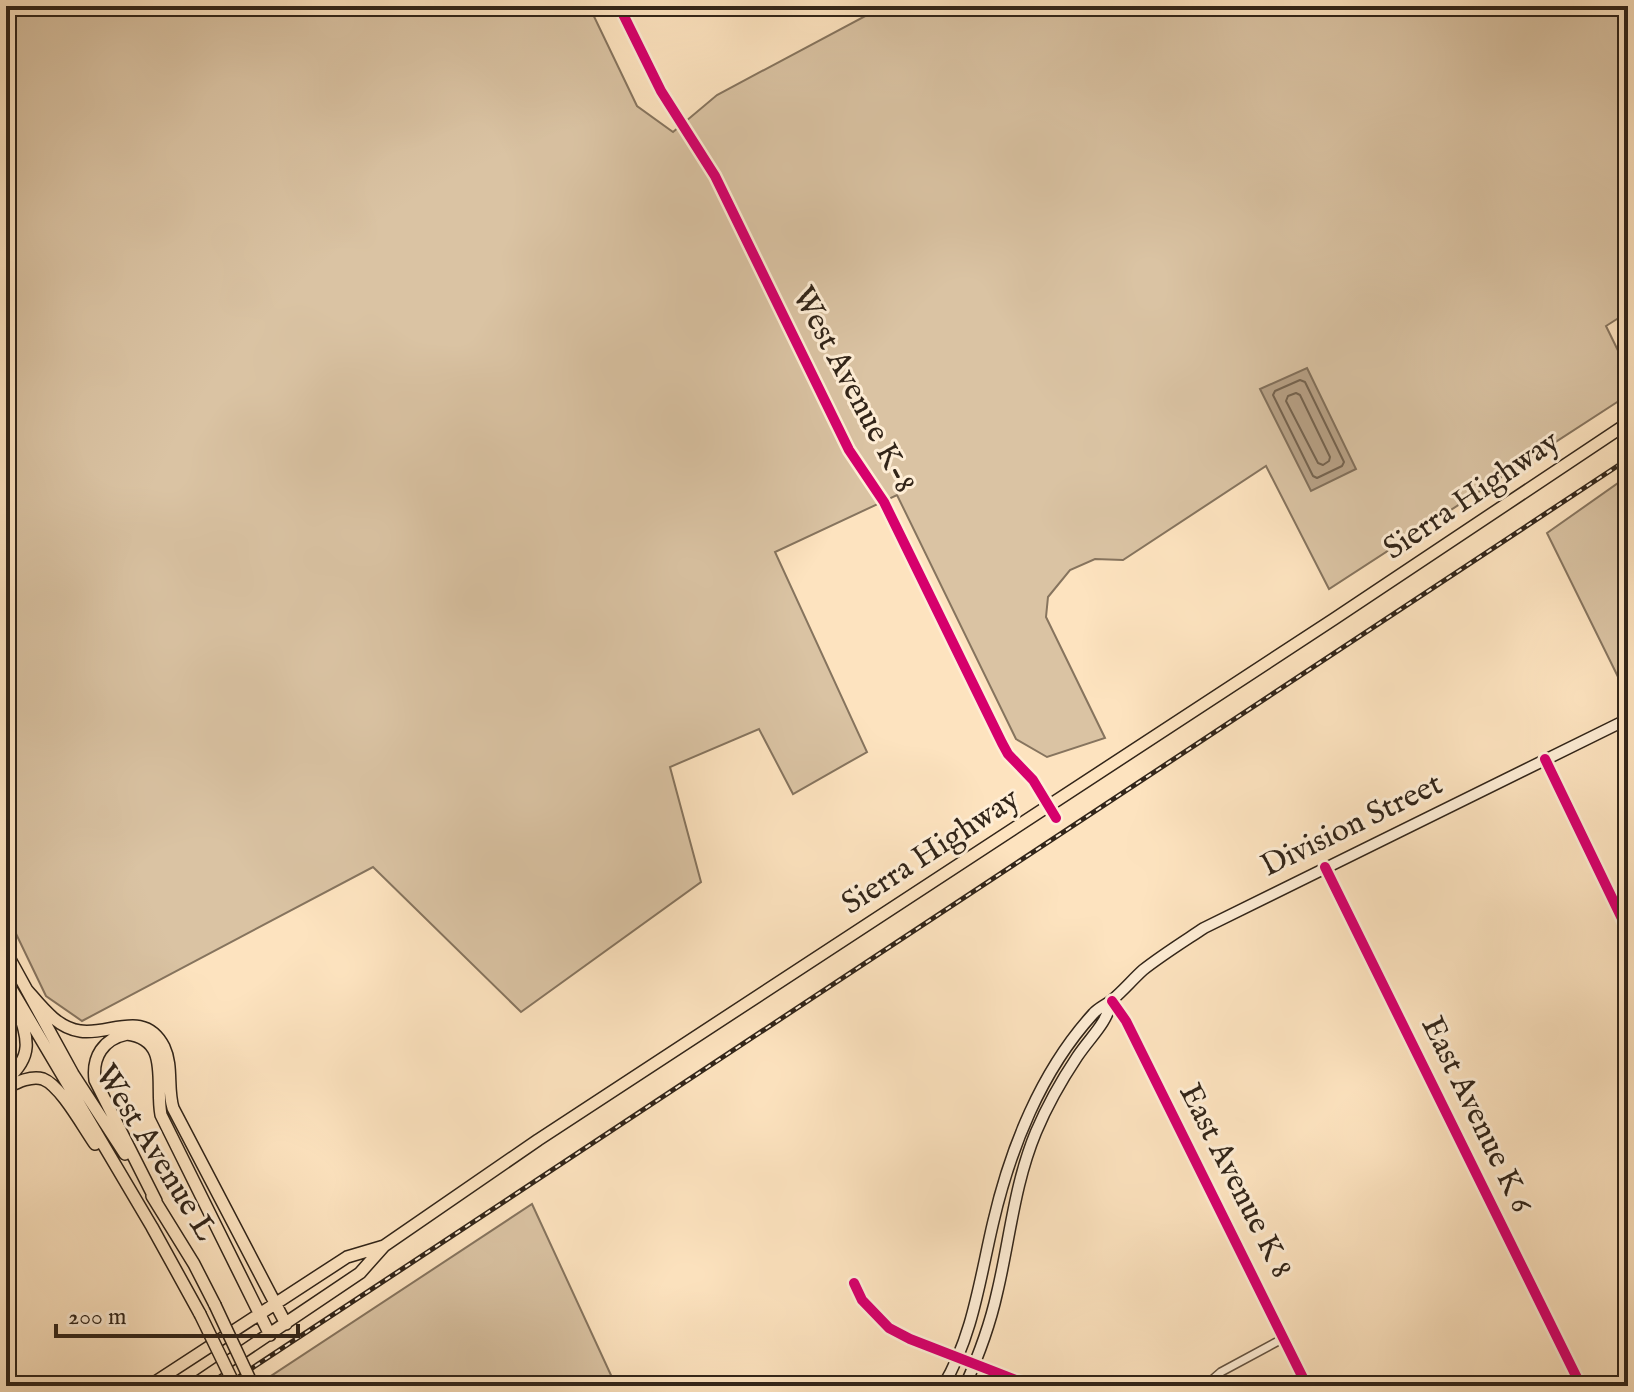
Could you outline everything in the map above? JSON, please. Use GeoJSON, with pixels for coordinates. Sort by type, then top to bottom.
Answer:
{"type":"FeatureCollection","features":[{"type":"Feature","properties":{"kind":"main road","name":"Sierra Highway"},"geometry":{"type":"LineString","coordinates":[[270,1335],[360,1273],[384,1246],[538,1140],[1628,423]]}},
{"type":"Feature","properties":{"kind":"main road","name":"Division Street"},"geometry":{"type":"LineString","coordinates":[[943,1386],[958,1357],[979,1292],[1007,1172],[1024,1127],[1062,1055],[1095,1012],[1112,1001],[1141,972],[1204,928],[1628,719]]}},
{"type":"Feature","properties":{"kind":"main road","name":"West Avenue L"},"geometry":{"type":"LineString","coordinates":[[6,952],[73,1074],[193,1262],[253,1386]]}},
{"type":"Feature","properties":{"kind":"main road"},"geometry":{"type":"LineString","coordinates":[[6,1080],[21,1066],[27,1043],[7,982]]}},
{"type":"Feature","properties":{"kind":"main road","name":"West Avenue L"},"geometry":{"type":"LineString","coordinates":[[7,982],[152,1227],[235,1386]]}},
{"type":"Feature","properties":{"kind":"main road"},"geometry":{"type":"LineString","coordinates":[[27,990],[66,1027],[81,1032],[128,1025],[145,1029],[159,1039],[167,1055],[168,1089],[173,1108],[286,1324]]}},
{"type":"Feature","properties":{"kind":"main road"},"geometry":{"type":"LineString","coordinates":[[965,1386],[997,1294],[1015,1196],[1032,1143],[1058,1087],[1079,1054],[1106,1021],[1112,1001]]}},
{"type":"Feature","properties":{"kind":"main road"},"geometry":{"type":"LineString","coordinates":[[156,1201],[95,1080],[94,1064],[101,1048],[127,1034],[149,1042],[158,1054],[161,1115],[270,1335],[192,1386]]}},
{"type":"Feature","properties":{"kind":"main road"},"geometry":{"type":"LineString","coordinates":[[6,1088],[32,1078],[42,1079],[54,1086],[152,1227]]}},
{"type":"Feature","properties":{"kind":"main road","name":"Sierra Highway"},"geometry":{"type":"LineString","coordinates":[[259,1314],[347,1257],[384,1246]]}},
{"type":"Feature","properties":{"kind":"main road"},"geometry":{"type":"LineString","coordinates":[[149,1386],[259,1314]]}},
{"type":"Feature","properties":{"kind":"street"},"geometry":{"type":"LineString","coordinates":[[1545,759],[1628,931]]}},
{"type":"Feature","properties":{"kind":"street","name":"East Avenue K 6"},"geometry":{"type":"LineString","coordinates":[[1325,867],[1581,1386]]}},
{"type":"Feature","properties":{"kind":"street","name":"East Avenue K 8"},"geometry":{"type":"LineString","coordinates":[[1112,1001],[1126,1021],[1307,1386]]}},
{"type":"Feature","properties":{"kind":"street"},"geometry":{"type":"LineString","coordinates":[[854,1283],[862,1300],[889,1328],[1031,1386]]}},
{"type":"Feature","properties":{"kind":"street"},"geometry":{"type":"LineString","coordinates":[[1205,1386],[1221,1372],[1284,1338]]}},
{"type":"Feature","properties":{"kind":"shaded area"},"geometry":{"type":"Polygon","coordinates":[[[6,6],[589,6],[637,106],[673,132],[717,95],[884,6],[1628,6],[1628,312],[1606,326],[1628,371],[1628,395],[1329,589],[1266,466],[1123,560],[1095,559],[1070,570],[1048,597],[1046,617],[1105,738],[1047,757],[1016,739],[897,495],[775,552],[867,752],[793,794],[759,729],[670,767],[701,882],[521,1012],[373,867],[82,1021],[46,996],[6,913],[6,6]]]}},
{"type":"Feature","properties":{"kind":"shaded area"},"geometry":{"type":"Polygon","coordinates":[[[1628,476],[1628,689],[1625,691],[1547,533],[1628,476]]]}},
{"type":"Feature","properties":{"kind":"shaded area"},"geometry":{"type":"Polygon","coordinates":[[[532,1204],[616,1386],[275,1386],[271,1376],[532,1204]]]}},
{"type":"Feature","properties":{"kind":"water"},"geometry":{"type":"Polygon","coordinates":[[[1307,368],[1356,469],[1311,491],[1260,389],[1307,368]]]}},
{"type":"Feature","properties":{"kind":"railway"},"geometry":{"type":"LineString","coordinates":[[225,1386],[1628,459]]}},
{"type":"Feature","properties":{"kind":"cycle path","name":"West Avenue K-8"},"geometry":{"type":"LineString","coordinates":[[619,6],[661,91],[715,176],[849,450],[884,502],[1002,743],[1008,754],[1033,780],[1056,818]]}},
{"type":"Feature","properties":{"kind":"cycle path"},"geometry":{"type":"LineString","coordinates":[[1545,759],[1628,931]]}},
{"type":"Feature","properties":{"kind":"cycle path"},"geometry":{"type":"LineString","coordinates":[[1325,867],[1581,1386]]}},
{"type":"Feature","properties":{"kind":"cycle path"},"geometry":{"type":"LineString","coordinates":[[1112,1001],[1126,1021],[1307,1386]]}},
{"type":"Feature","properties":{"kind":"cycle path"},"geometry":{"type":"LineString","coordinates":[[854,1283],[862,1300],[889,1328],[1031,1386]]}}]}
